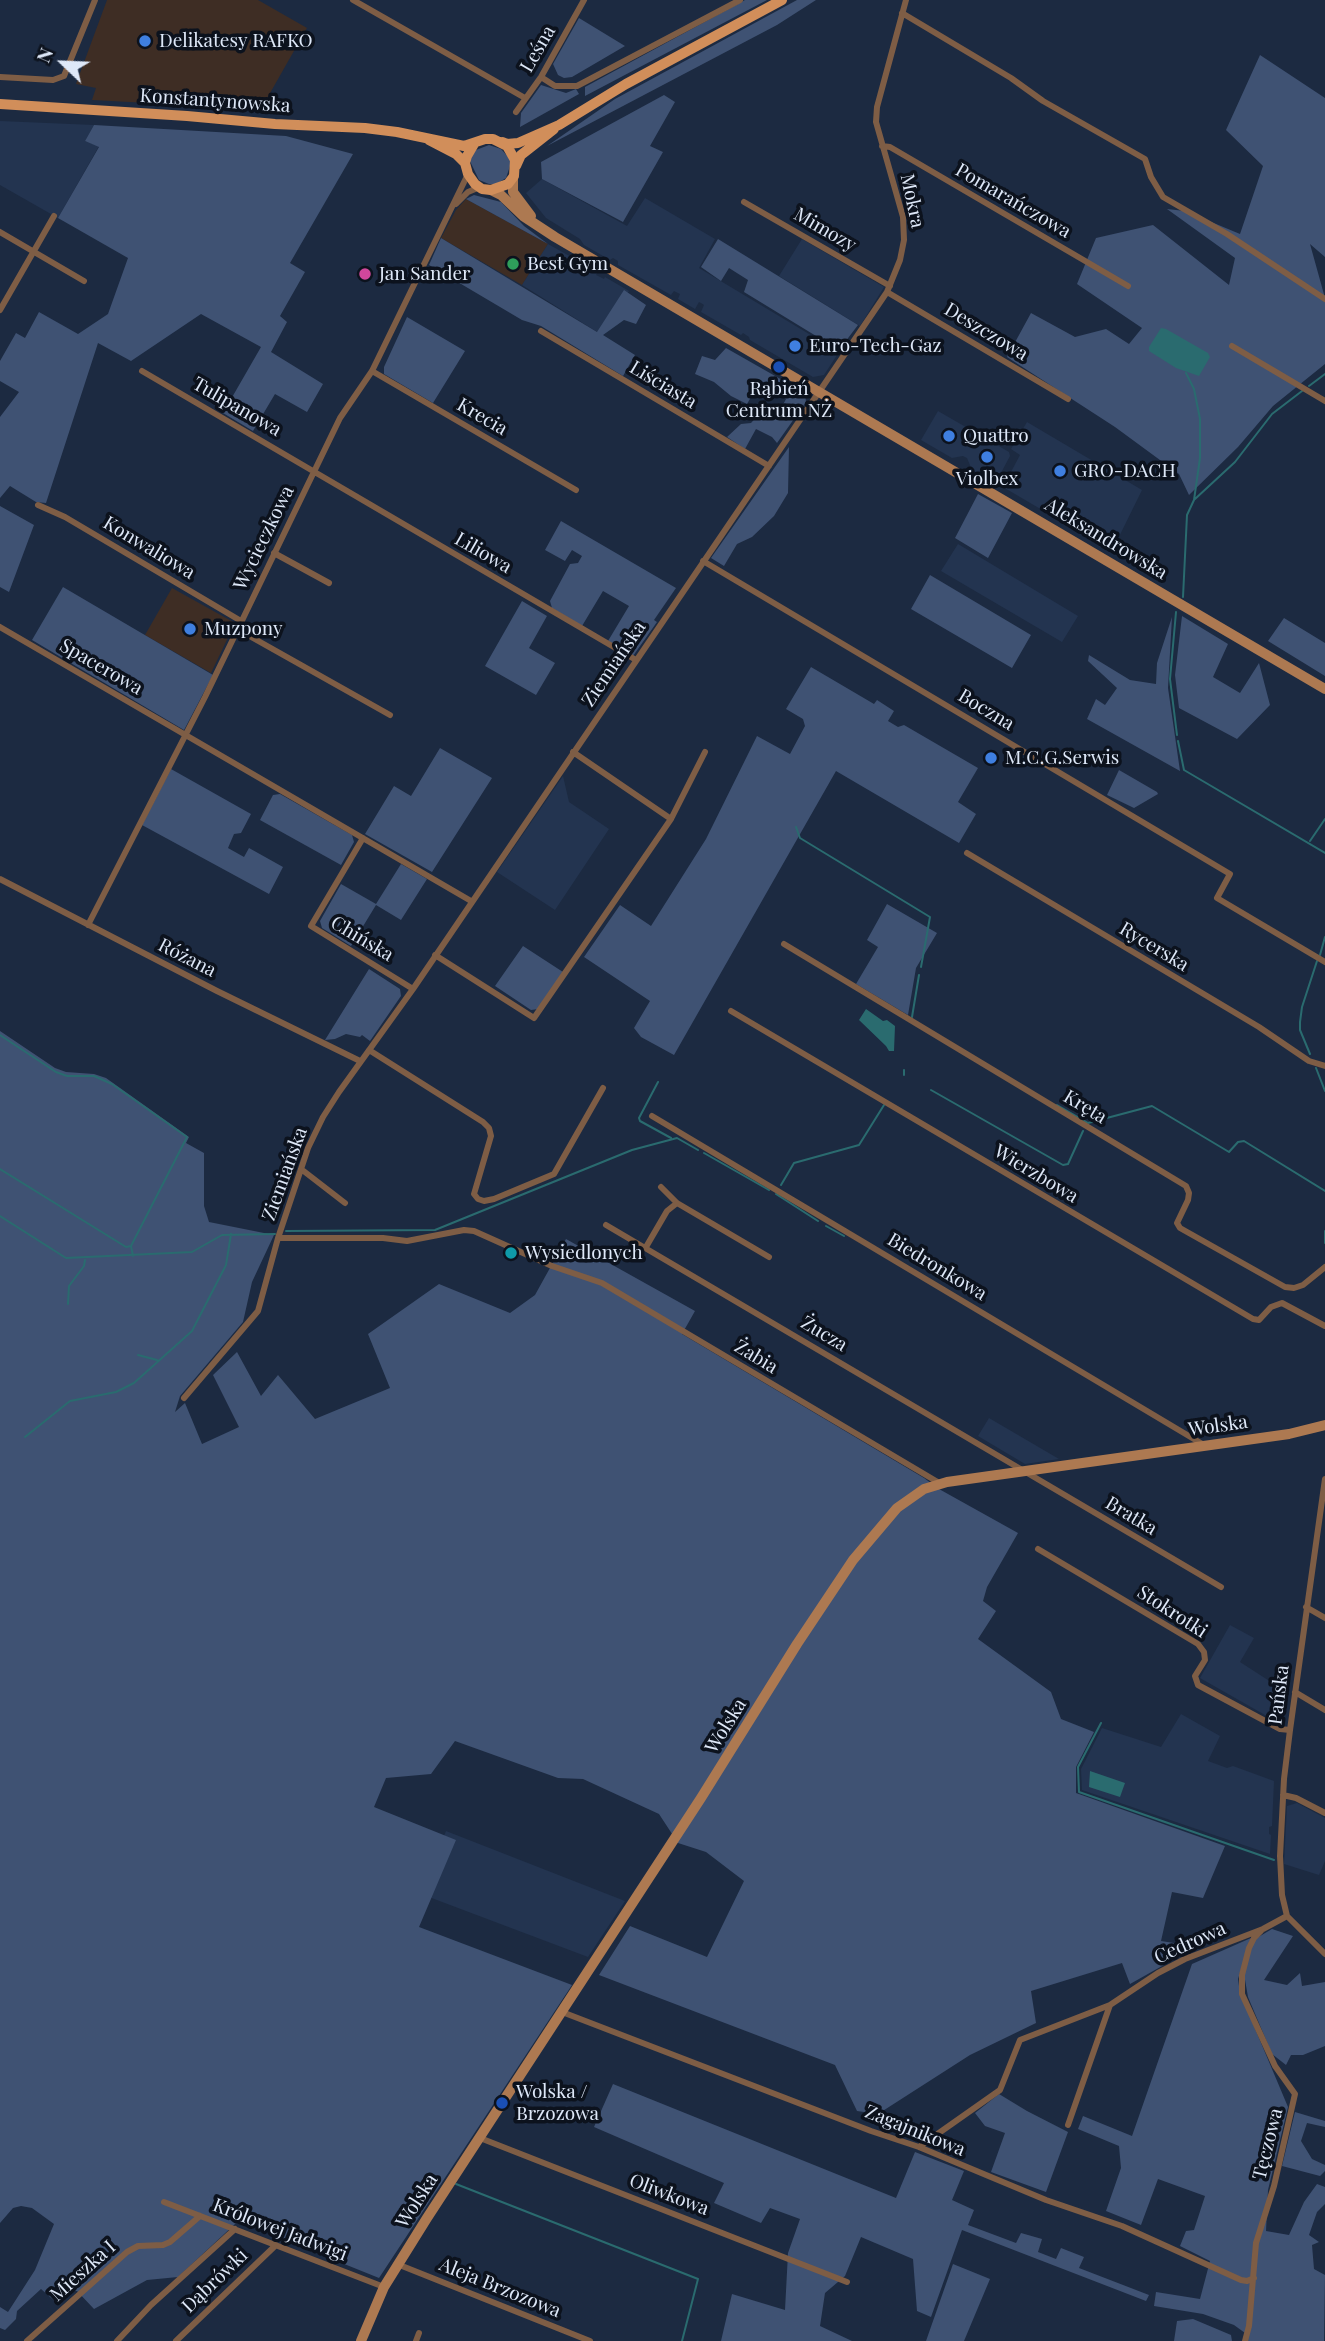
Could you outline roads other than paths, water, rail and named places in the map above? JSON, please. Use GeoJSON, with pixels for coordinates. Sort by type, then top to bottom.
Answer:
{"type":"FeatureCollection","features":[{"type":"Feature","properties":{"kind":"main road"},"geometry":{"type":"LineString","coordinates":[[559,125],[518,143],[507,145],[485,139],[474,144],[467,156],[467,168],[485,189],[503,188],[513,179],[522,155],[559,125],[626,84],[782,0]]}},
{"type":"Feature","properties":{"kind":"main road","name":"Konstantynowska"},"geometry":{"type":"LineString","coordinates":[[0,104],[365,128],[397,131],[464,146],[474,144]]}},
{"type":"Feature","properties":{"kind":"main road","name":"Konstantynowska"},"geometry":{"type":"LineString","coordinates":[[426,138],[460,157],[467,168]]}},
{"type":"Feature","properties":{"kind":"main road"},"geometry":{"type":"LineString","coordinates":[[502,142],[513,154],[516,166]]}},
{"type":"Feature","properties":{"kind":"street"},"geometry":{"type":"LineString","coordinates":[[0,77],[53,80],[62,77],[68,70],[95,0]]}},
{"type":"Feature","properties":{"kind":"street"},"geometry":{"type":"LineString","coordinates":[[354,0],[525,98]]}},
{"type":"Feature","properties":{"kind":"street","name":"Leśna"},"geometry":{"type":"LineString","coordinates":[[516,111],[541,78],[584,0]]}},
{"type":"Feature","properties":{"kind":"street"},"geometry":{"type":"LineString","coordinates":[[541,78],[555,86],[577,86],[740,0]]}},
{"type":"Feature","properties":{"kind":"street","name":"Mokra"},"geometry":{"type":"LineString","coordinates":[[820,391],[889,289],[900,260],[904,240],[903,217],[876,122],[877,107],[905,0]]}},
{"type":"Feature","properties":{"kind":"street"},"geometry":{"type":"LineString","coordinates":[[902,13],[1011,78],[1043,101],[1145,159],[1151,177],[1163,197],[1227,234],[1325,299]]}},
{"type":"Feature","properties":{"kind":"street","name":"Pomarańczowa"},"geometry":{"type":"LineString","coordinates":[[881,146],[890,147],[1128,286]]}},
{"type":"Feature","properties":{"kind":"street","name":"Wycieczkowa"},"geometry":{"type":"LineString","coordinates":[[88,925],[186,735],[340,418],[372,371],[454,206],[467,168]]}},
{"type":"Feature","properties":{"kind":"street","name":"Aleksandrowska"},"geometry":{"type":"LineString","coordinates":[[513,179],[515,196],[542,230]]}},
{"type":"Feature","properties":{"kind":"street","name":"Wycieczkowa"},"geometry":{"type":"LineString","coordinates":[[454,206],[468,192],[485,189]]}},
{"type":"Feature","properties":{"kind":"street","name":"Aleksandrowska"},"geometry":{"type":"LineString","coordinates":[[485,189],[501,195],[542,230],[1325,689]]}},
{"type":"Feature","properties":{"kind":"street","name":"Mimozy"},"geometry":{"type":"LineString","coordinates":[[744,202],[889,289]]}},
{"type":"Feature","properties":{"kind":"street"},"geometry":{"type":"LineString","coordinates":[[0,310],[54,216]]}},
{"type":"Feature","properties":{"kind":"street"},"geometry":{"type":"LineString","coordinates":[[0,232],[84,281]]}},
{"type":"Feature","properties":{"kind":"street","name":"Deszczowa"},"geometry":{"type":"LineString","coordinates":[[889,289],[1068,399]]}},
{"type":"Feature","properties":{"kind":"street","name":"Liściasta"},"geometry":{"type":"LineString","coordinates":[[541,331],[769,466]]}},
{"type":"Feature","properties":{"kind":"street"},"geometry":{"type":"LineString","coordinates":[[1232,346],[1325,401]]}},
{"type":"Feature","properties":{"kind":"street","name":"Tulipanowa"},"geometry":{"type":"LineString","coordinates":[[142,371],[314,474]]}},
{"type":"Feature","properties":{"kind":"street","name":"Krecia"},"geometry":{"type":"LineString","coordinates":[[372,371],[576,490]]}},
{"type":"Feature","properties":{"kind":"street","name":"Ziemiańska"},"geometry":{"type":"LineString","coordinates":[[184,1398],[258,1311],[301,1168],[323,1116],[413,989],[820,391]]}},
{"type":"Feature","properties":{"kind":"street","name":"Liliowa"},"geometry":{"type":"LineString","coordinates":[[314,474],[636,660]]}},
{"type":"Feature","properties":{"kind":"street","name":"Konwaliowa"},"geometry":{"type":"LineString","coordinates":[[38,505],[65,517],[241,621]]}},
{"type":"Feature","properties":{"kind":"street"},"geometry":{"type":"LineString","coordinates":[[274,553],[329,583]]}},
{"type":"Feature","properties":{"kind":"street","name":"Boczna"},"geometry":{"type":"LineString","coordinates":[[703,561],[1230,874],[1217,898],[1325,962]]}},
{"type":"Feature","properties":{"kind":"street","name":"Spacerowa"},"geometry":{"type":"LineString","coordinates":[[0,627],[186,735]]}},
{"type":"Feature","properties":{"kind":"street"},"geometry":{"type":"LineString","coordinates":[[237,629],[390,715]]}},
{"type":"Feature","properties":{"kind":"street"},"geometry":{"type":"LineString","coordinates":[[186,735],[471,901]]}},
{"type":"Feature","properties":{"kind":"street"},"geometry":{"type":"LineString","coordinates":[[573,752],[671,819]]}},
{"type":"Feature","properties":{"kind":"street"},"geometry":{"type":"LineString","coordinates":[[435,955],[534,1018],[671,819],[705,752]]}},
{"type":"Feature","properties":{"kind":"street","name":"Chińska"},"geometry":{"type":"LineString","coordinates":[[363,838],[311,926],[413,989]]}},
{"type":"Feature","properties":{"kind":"street","name":"Rycerska"},"geometry":{"type":"LineString","coordinates":[[967,853],[1259,1027],[1309,1061],[1325,1066]]}},
{"type":"Feature","properties":{"kind":"street","name":"Różana"},"geometry":{"type":"LineString","coordinates":[[0,879],[256,1011],[360,1061]]}},
{"type":"Feature","properties":{"kind":"street","name":"Kręta"},"geometry":{"type":"LineString","coordinates":[[784,944],[1186,1186],[1189,1193],[1177,1223],[1180,1228],[1286,1287],[1303,1285],[1325,1267]]}},
{"type":"Feature","properties":{"kind":"street","name":"Wierzbowa"},"geometry":{"type":"LineString","coordinates":[[731,1011],[1252,1319],[1259,1320],[1271,1307],[1282,1303],[1325,1326]]}},
{"type":"Feature","properties":{"kind":"street"},"geometry":{"type":"LineString","coordinates":[[369,1050],[489,1128],[491,1136],[474,1194],[484,1201],[554,1174],[603,1087]]}},
{"type":"Feature","properties":{"kind":"street","name":"Biedronkowa"},"geometry":{"type":"LineString","coordinates":[[652,1116],[1206,1446]]}},
{"type":"Feature","properties":{"kind":"street"},"geometry":{"type":"LineString","coordinates":[[301,1168],[345,1203]]}},
{"type":"Feature","properties":{"kind":"street"},"geometry":{"type":"LineString","coordinates":[[660,1187],[677,1203],[769,1257]]}},
{"type":"Feature","properties":{"kind":"street"},"geometry":{"type":"LineString","coordinates":[[646,1247],[667,1211],[677,1203]]}},
{"type":"Feature","properties":{"kind":"street","name":"Żucza"},"geometry":{"type":"LineString","coordinates":[[606,1225],[1025,1471]]}},
{"type":"Feature","properties":{"kind":"street","name":"Żabia"},"geometry":{"type":"LineString","coordinates":[[278,1238],[383,1238],[407,1241],[464,1230],[474,1231],[552,1266],[602,1283],[941,1484]]}},
{"type":"Feature","properties":{"kind":"street","name":"Wolska"},"geometry":{"type":"LineString","coordinates":[[361,2341],[397,2264],[853,1560],[897,1508],[924,1489],[941,1484],[1303,1432],[1325,1425]]}},
{"type":"Feature","properties":{"kind":"street","name":"Bratka"},"geometry":{"type":"LineString","coordinates":[[1025,1471],[1222,1587]]}},
{"type":"Feature","properties":{"kind":"street","name":"Pańska"},"geometry":{"type":"LineString","coordinates":[[1287,1916],[1280,1877],[1283,1795],[1325,1479]]}},
{"type":"Feature","properties":{"kind":"street","name":"Stokrotki"},"geometry":{"type":"LineString","coordinates":[[1038,1549],[1198,1644],[1204,1652],[1205,1660],[1195,1676],[1198,1685],[1280,1729],[1290,1730]]}},
{"type":"Feature","properties":{"kind":"street"},"geometry":{"type":"LineString","coordinates":[[1306,1607],[1325,1618]]}},
{"type":"Feature","properties":{"kind":"street"},"geometry":{"type":"LineString","coordinates":[[1295,1692],[1325,1710]]}},
{"type":"Feature","properties":{"kind":"street"},"geometry":{"type":"LineString","coordinates":[[1283,1795],[1296,1798],[1325,1813]]}},
{"type":"Feature","properties":{"kind":"street"},"geometry":{"type":"LineString","coordinates":[[1287,1916],[1325,1954]]}},
{"type":"Feature","properties":{"kind":"street","name":"Cedrowa"},"geometry":{"type":"LineString","coordinates":[[919,2147],[1000,2090],[1020,2040],[1110,2005],[1158,1973],[1263,1929],[1287,1916]]}},
{"type":"Feature","properties":{"kind":"street","name":"Tęczowa"},"geometry":{"type":"LineString","coordinates":[[1245,2341],[1249,2326],[1256,2243],[1274,2186],[1295,2094],[1275,2066],[1242,1994],[1242,1975],[1249,1948],[1263,1929]]}},
{"type":"Feature","properties":{"kind":"street"},"geometry":{"type":"LineString","coordinates":[[1068,2124],[1110,2005]]}},
{"type":"Feature","properties":{"kind":"street","name":"Zagajnikowa"},"geometry":{"type":"LineString","coordinates":[[562,2012],[871,2132],[919,2147],[1046,2200],[1122,2226],[1241,2280],[1254,2278]]}},
{"type":"Feature","properties":{"kind":"street","name":"Oliwkowa"},"geometry":{"type":"LineString","coordinates":[[480,2138],[847,2282]]}},
{"type":"Feature","properties":{"kind":"street","name":"Królowej Jadwigi"},"geometry":{"type":"LineString","coordinates":[[164,2202],[384,2287]]}},
{"type":"Feature","properties":{"kind":"street","name":"Mieszka I"},"geometry":{"type":"LineString","coordinates":[[27,2341],[127,2252],[138,2246],[163,2245],[170,2242],[200,2216]]}},
{"type":"Feature","properties":{"kind":"street"},"geometry":{"type":"LineString","coordinates":[[117,2341],[151,2305],[235,2229]]}},
{"type":"Feature","properties":{"kind":"street","name":"Dąbrówki"},"geometry":{"type":"LineString","coordinates":[[176,2341],[276,2245]]}},
{"type":"Feature","properties":{"kind":"street","name":"Aleja Brzozowa"},"geometry":{"type":"LineString","coordinates":[[397,2264],[590,2341]]}},
{"type":"Feature","properties":{"kind":"street"},"geometry":{"type":"LineString","coordinates":[[416,2341],[419,2333]]}},
{"type":"Feature","properties":{"kind":"waterway"},"geometry":{"type":"LineString","coordinates":[[1183,597],[1187,515],[1194,500],[1200,458],[1200,419],[1194,389],[1186,373]]}},
{"type":"Feature","properties":{"kind":"waterway"},"geometry":{"type":"LineString","coordinates":[[1309,386],[1325,374]]}},
{"type":"Feature","properties":{"kind":"waterway"},"geometry":{"type":"LineString","coordinates":[[1195,499],[1235,462],[1272,414],[1302,391]]}},
{"type":"Feature","properties":{"kind":"waterway"},"geometry":{"type":"LineString","coordinates":[[1176,612],[1170,679],[1177,735]]}},
{"type":"Feature","properties":{"kind":"waterway"},"geometry":{"type":"LineString","coordinates":[[1178,741],[1184,770],[1325,853]]}},
{"type":"Feature","properties":{"kind":"waterway"},"geometry":{"type":"LineString","coordinates":[[1310,841],[1325,819]]}},
{"type":"Feature","properties":{"kind":"waterway"},"geometry":{"type":"LineString","coordinates":[[796,827],[800,838],[930,917],[921,967]]}},
{"type":"Feature","properties":{"kind":"waterway"},"geometry":{"type":"LineString","coordinates":[[1320,955],[1325,937]]}},
{"type":"Feature","properties":{"kind":"waterway"},"geometry":{"type":"LineString","coordinates":[[1310,1054],[1300,1030],[1300,1022],[1302,1007],[1317,961]]}},
{"type":"Feature","properties":{"kind":"waterway"},"geometry":{"type":"LineString","coordinates":[[912,1017],[919,975]]}},
{"type":"Feature","properties":{"kind":"waterway"},"geometry":{"type":"LineString","coordinates":[[0,1035],[56,1072],[67,1076],[94,1076],[112,1084],[187,1137],[131,1246],[133,1256]]}},
{"type":"Feature","properties":{"kind":"waterway"},"geometry":{"type":"LineString","coordinates":[[1316,1068],[1325,1091]]}},
{"type":"Feature","properties":{"kind":"waterway"},"geometry":{"type":"LineString","coordinates":[[904,1070],[904,1075]]}},
{"type":"Feature","properties":{"kind":"waterway"},"geometry":{"type":"LineString","coordinates":[[658,1082],[639,1118],[671,1138]]}},
{"type":"Feature","properties":{"kind":"waterway"},"geometry":{"type":"LineString","coordinates":[[931,1090],[1063,1165],[1068,1164],[1083,1131]]}},
{"type":"Feature","properties":{"kind":"waterway"},"geometry":{"type":"LineString","coordinates":[[781,1185],[794,1163],[859,1145],[884,1105]]}},
{"type":"Feature","properties":{"kind":"waterway"},"geometry":{"type":"LineString","coordinates":[[1057,1105],[1088,1123],[1152,1106],[1229,1152],[1238,1142],[1244,1141],[1325,1191]]}},
{"type":"Feature","properties":{"kind":"waterway"},"geometry":{"type":"LineString","coordinates":[[286,1231],[435,1230],[632,1150],[677,1138],[698,1150]]}},
{"type":"Feature","properties":{"kind":"waterway"},"geometry":{"type":"LineString","coordinates":[[704,1153],[769,1190]]}},
{"type":"Feature","properties":{"kind":"waterway"},"geometry":{"type":"LineString","coordinates":[[0,1169],[126,1247],[131,1246]]}},
{"type":"Feature","properties":{"kind":"waterway"},"geometry":{"type":"LineString","coordinates":[[776,1194],[818,1221]]}},
{"type":"Feature","properties":{"kind":"waterway"},"geometry":{"type":"LineString","coordinates":[[0,1216],[66,1258],[192,1252],[222,1235],[275,1234]]}},
{"type":"Feature","properties":{"kind":"waterway"},"geometry":{"type":"LineString","coordinates":[[826,1226],[844,1236]]}},
{"type":"Feature","properties":{"kind":"waterway"},"geometry":{"type":"LineString","coordinates":[[1325,1231],[1325,1243]]}},
{"type":"Feature","properties":{"kind":"waterway"},"geometry":{"type":"LineString","coordinates":[[25,1437],[70,1401],[116,1392],[134,1383],[192,1331],[226,1265],[231,1234]]}},
{"type":"Feature","properties":{"kind":"waterway"},"geometry":{"type":"LineString","coordinates":[[68,1304],[69,1286],[84,1266],[85,1260]]}},
{"type":"Feature","properties":{"kind":"waterway"},"geometry":{"type":"LineString","coordinates":[[138,1355],[157,1360]]}},
{"type":"Feature","properties":{"kind":"waterway"},"geometry":{"type":"LineString","coordinates":[[1101,1723],[1078,1767],[1079,1792],[1274,1860]]}},
{"type":"Feature","properties":{"kind":"waterway"},"geometry":{"type":"LineString","coordinates":[[456,2184],[698,2279],[682,2341]]}},
{"type":"Feature","properties":{"kind":"place","name":"Delikatesy RAFKO"},"geometry":{"type":"Point","coordinates":[145,41]}},
{"type":"Feature","properties":{"kind":"place","name":"Best Gym"},"geometry":{"type":"Point","coordinates":[513,264]}},
{"type":"Feature","properties":{"kind":"place","name":"Jan Sander"},"geometry":{"type":"Point","coordinates":[365,274]}},
{"type":"Feature","properties":{"kind":"place","name":"Euro-Tech-Gaz"},"geometry":{"type":"Point","coordinates":[795,346]}},
{"type":"Feature","properties":{"kind":"place","name":"Rąbień Centrum NŻ"},"geometry":{"type":"Point","coordinates":[779,367]}},
{"type":"Feature","properties":{"kind":"place","name":"Quattro"},"geometry":{"type":"Point","coordinates":[949,436]}},
{"type":"Feature","properties":{"kind":"place","name":"Violbex"},"geometry":{"type":"Point","coordinates":[987,457]}},
{"type":"Feature","properties":{"kind":"place","name":"GRO-DACH"},"geometry":{"type":"Point","coordinates":[1060,471]}},
{"type":"Feature","properties":{"kind":"place","name":"Muzpony"},"geometry":{"type":"Point","coordinates":[190,629]}},
{"type":"Feature","properties":{"kind":"place","name":"M.C.G.Serwis"},"geometry":{"type":"Point","coordinates":[991,758]}},
{"type":"Feature","properties":{"kind":"place","name":"Wysiedlonych"},"geometry":{"type":"Point","coordinates":[511,1253]}},
{"type":"Feature","properties":{"kind":"place","name":"Wolska / Brzozowa"},"geometry":{"type":"Point","coordinates":[502,2103]}}]}
